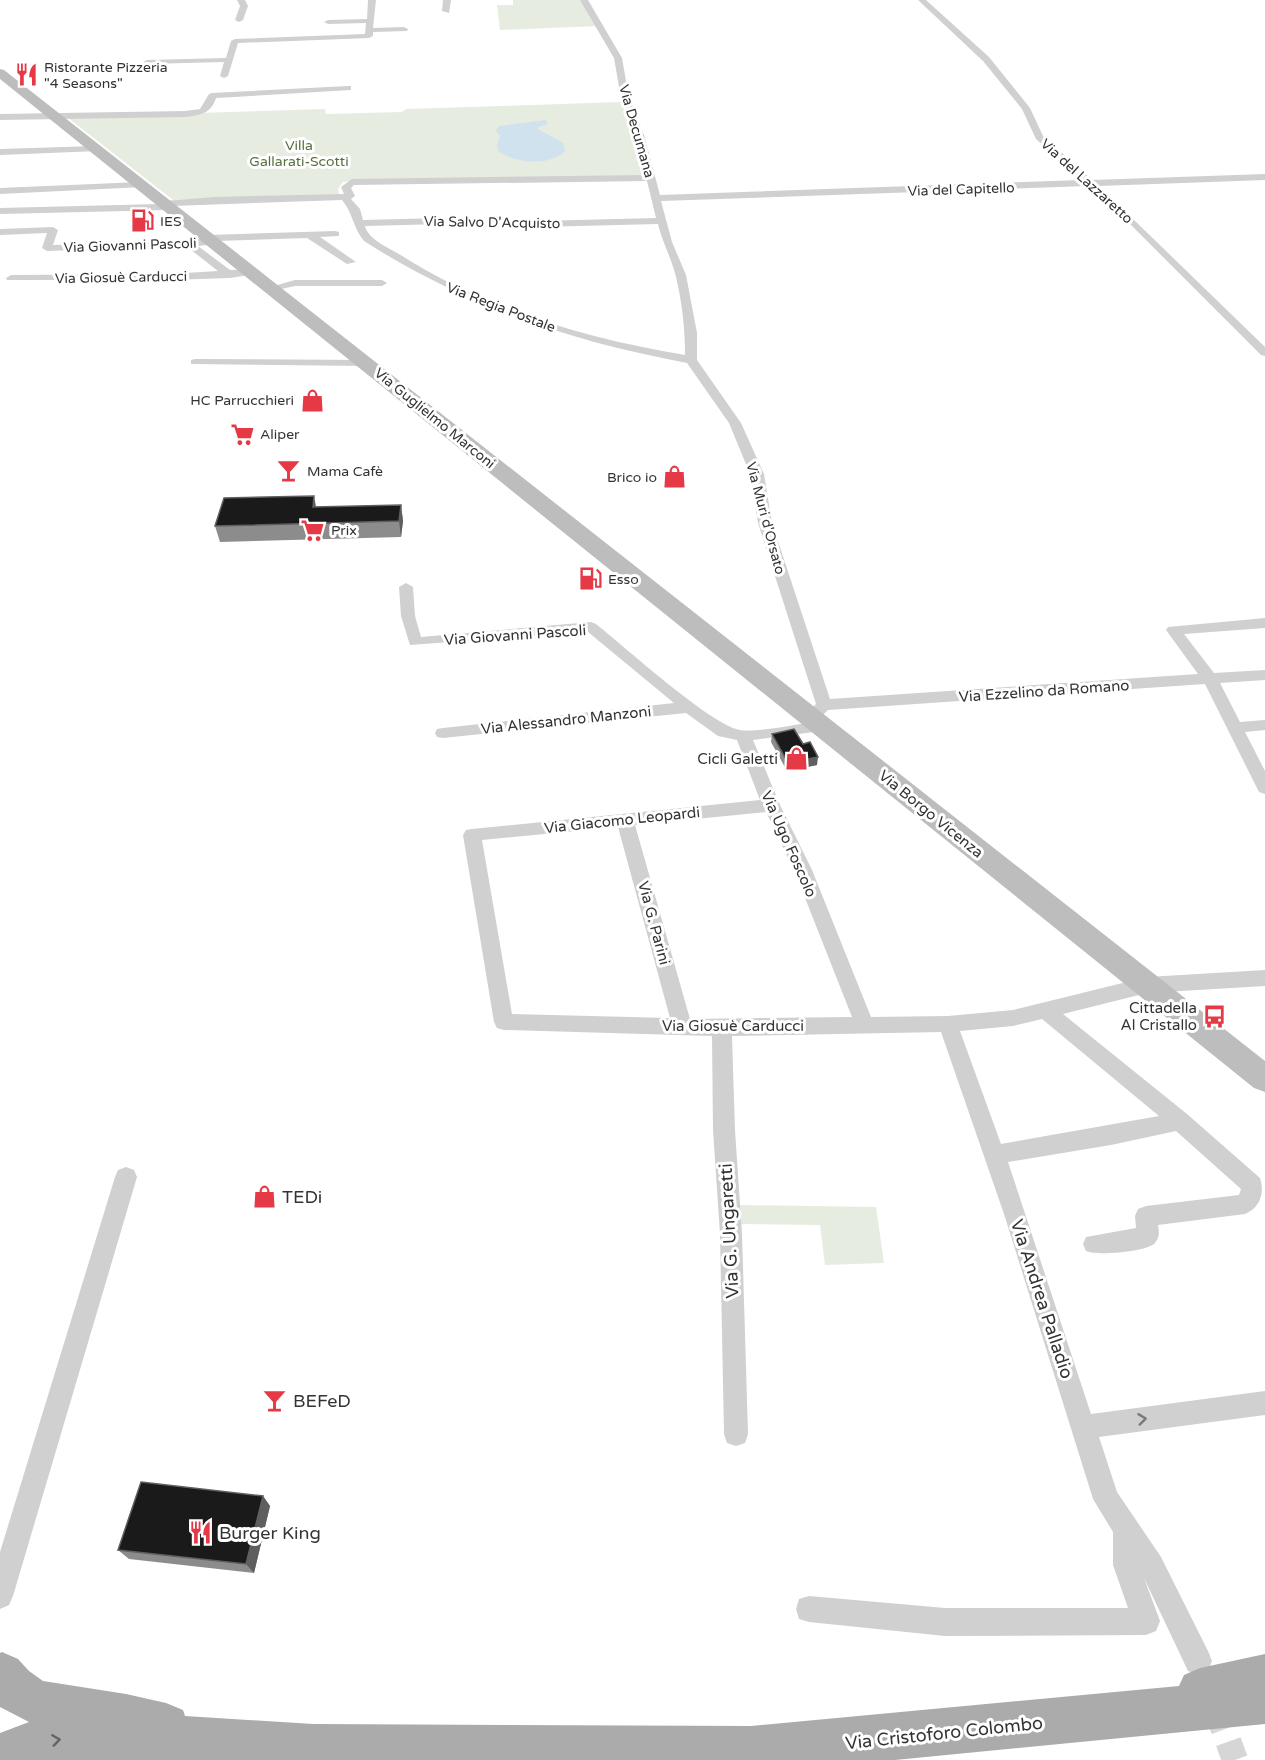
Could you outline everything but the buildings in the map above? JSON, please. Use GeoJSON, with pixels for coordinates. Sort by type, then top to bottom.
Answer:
{"type":"FeatureCollection","features":[{"type":"Feature","properties":{"kind":"main road"},"geometry":{"type":"LineString","coordinates":[[1060,1722],[1265,1677]]}},
{"type":"Feature","properties":{"kind":"main road","name":"Via Cristoforo Colombo"},"geometry":{"type":"LineString","coordinates":[[1,1684],[42,1704],[127,1718],[226,1741]]}},
{"type":"Feature","properties":{"kind":"main road","name":"Via Cristoforo Colombo"},"geometry":{"type":"LineString","coordinates":[[0,1757],[36,1743],[62,1739],[226,1741],[312,1748],[751,1750],[1265,1701]]}},
{"type":"Feature","properties":{"kind":"main road"},"geometry":{"type":"LineString","coordinates":[[1060,1722],[1245,1719],[1265,1721]]}},
{"type":"Feature","properties":{"kind":"street"},"geometry":{"type":"LineString","coordinates":[[239,20],[244,6],[241,0]]}},
{"type":"Feature","properties":{"kind":"street"},"geometry":{"type":"LineString","coordinates":[[369,31],[372,0]]}},
{"type":"Feature","properties":{"kind":"street"},"geometry":{"type":"LineString","coordinates":[[446,11],[447,0]]}},
{"type":"Feature","properties":{"kind":"street","name":"Via Decumana"},"geometry":{"type":"LineString","coordinates":[[584,0],[618,58],[625,98],[640,135],[661,221],[681,275],[691,333],[691,360]]}},
{"type":"Feature","properties":{"kind":"street","name":"Via del Lazzaretto"},"geometry":{"type":"LineString","coordinates":[[922,0],[986,59],[1026,108],[1039,137],[1091,182],[1265,353]]}},
{"type":"Feature","properties":{"kind":"street"},"geometry":{"type":"LineString","coordinates":[[328,22],[369,31]]}},
{"type":"Feature","properties":{"kind":"street"},"geometry":{"type":"LineString","coordinates":[[235,41],[303,43],[369,31],[404,29]]}},
{"type":"Feature","properties":{"kind":"street"},"geometry":{"type":"LineString","coordinates":[[224,76],[236,31]]}},
{"type":"Feature","properties":{"kind":"street"},"geometry":{"type":"LineString","coordinates":[[147,62],[229,60]]}},
{"type":"Feature","properties":{"kind":"street","name":"Via Guglielmo Marconi"},"geometry":{"type":"LineString","coordinates":[[0,73],[598,547]]}},
{"type":"Feature","properties":{"kind":"street"},"geometry":{"type":"LineString","coordinates":[[0,117],[185,114],[203,112],[209,107],[212,96],[348,88]]}},
{"type":"Feature","properties":{"kind":"street"},"geometry":{"type":"LineString","coordinates":[[0,164],[4,152],[95,149]]}},
{"type":"Feature","properties":{"kind":"street","name":"Via del Capitello"},"geometry":{"type":"LineString","coordinates":[[657,198],[860,193],[1091,182],[1265,177]]}},
{"type":"Feature","properties":{"kind":"street"},"geometry":{"type":"LineString","coordinates":[[0,211],[166,206],[215,200],[345,197],[350,196],[346,187],[352,182],[651,178]]}},
{"type":"Feature","properties":{"kind":"street"},"geometry":{"type":"LineString","coordinates":[[0,191],[140,185]]}},
{"type":"Feature","properties":{"kind":"street","name":"Via Regia Postale"},"geometry":{"type":"LineString","coordinates":[[345,197],[355,209],[358,223],[368,239],[446,287],[582,337],[641,352],[691,360]]}},
{"type":"Feature","properties":{"kind":"street","name":"Via Salvo D'Acquisto"},"geometry":{"type":"LineString","coordinates":[[358,223],[431,220],[466,221],[493,225],[661,221]]}},
{"type":"Feature","properties":{"kind":"street","name":"Via Giovanni Pascoli"},"geometry":{"type":"LineString","coordinates":[[0,232],[53,230],[47,248],[188,243],[335,234]]}},
{"type":"Feature","properties":{"kind":"street"},"geometry":{"type":"LineString","coordinates":[[308,234],[351,262]]}},
{"type":"Feature","properties":{"kind":"street","name":"Via Giosuè Carducci"},"geometry":{"type":"LineString","coordinates":[[188,243],[230,275]]}},
{"type":"Feature","properties":{"kind":"street","name":"Via Giosuè Carducci"},"geometry":{"type":"LineString","coordinates":[[11,278],[230,275],[252,272]]}},
{"type":"Feature","properties":{"kind":"street"},"geometry":{"type":"LineString","coordinates":[[272,288],[295,283],[382,283]]}},
{"type":"Feature","properties":{"kind":"street","name":"Via Muri d'Orsato"},"geometry":{"type":"LineString","coordinates":[[691,360],[735,423],[757,474],[765,524],[819,716]]}},
{"type":"Feature","properties":{"kind":"street"},"geometry":{"type":"LineString","coordinates":[[195,362],[366,363]]}},
{"type":"Feature","properties":{"kind":"street","name":"Via Borgo Vicenza"},"geometry":{"type":"LineString","coordinates":[[598,547],[819,716],[1265,1079]]}},
{"type":"Feature","properties":{"kind":"street","name":"Via Giovanni Pascoli"},"geometry":{"type":"LineString","coordinates":[[406,587],[408,616],[415,642],[591,627],[689,707],[724,732],[743,736]]}},
{"type":"Feature","properties":{"kind":"street"},"geometry":{"type":"LineString","coordinates":[[1262,778],[1210,679],[1173,630],[1265,623]]}},
{"type":"Feature","properties":{"kind":"street","name":"Via Ezzelino da Romano"},"geometry":{"type":"LineString","coordinates":[[819,716],[1265,675]]}},
{"type":"Feature","properties":{"kind":"street","name":"Via Alessandro Manzoni"},"geometry":{"type":"LineString","coordinates":[[443,733],[689,707]]}},
{"type":"Feature","properties":{"kind":"street"},"geometry":{"type":"LineString","coordinates":[[743,736],[819,716]]}},
{"type":"Feature","properties":{"kind":"street"},"geometry":{"type":"LineString","coordinates":[[1235,728],[1265,725]]}},
{"type":"Feature","properties":{"kind":"street","name":"Via Ugo Foscolo"},"geometry":{"type":"LineString","coordinates":[[743,736],[771,805],[803,870],[864,1024]]}},
{"type":"Feature","properties":{"kind":"street","name":"Via Giacomo Leopardi"},"geometry":{"type":"LineString","coordinates":[[472,836],[771,805]]}},
{"type":"Feature","properties":{"kind":"street","name":"Via G. Parini"},"geometry":{"type":"LineString","coordinates":[[625,820],[682,1026]]}},
{"type":"Feature","properties":{"kind":"street","name":"Via Giosuè Carducci"},"geometry":{"type":"LineString","coordinates":[[472,836],[504,1022],[722,1028],[948,1023],[1013,1018],[1147,985],[1265,978]]}},
{"type":"Feature","properties":{"kind":"street"},"geometry":{"type":"LineString","coordinates":[[1045,1010],[1180,1121],[1252,1185],[1251,1197],[1245,1204],[1146,1216],[1148,1234],[1144,1238],[1094,1244]]}},
{"type":"Feature","properties":{"kind":"street","name":"Via Andrea Palladio"},"geometry":{"type":"LineString","coordinates":[[948,1023],[1084,1426],[1106,1499],[1152,1566],[1198,1661]]}},
{"type":"Feature","properties":{"kind":"street","name":"Via G. Ungaretti"},"geometry":{"type":"LineString","coordinates":[[722,1028],[724,1130],[731,1234],[736,1434]]}},
{"type":"Feature","properties":{"kind":"street"},"geometry":{"type":"LineString","coordinates":[[994,1155],[1111,1136],[1180,1121]]}},
{"type":"Feature","properties":{"kind":"street"},"geometry":{"type":"LineString","coordinates":[[0,1596],[126,1177]]}},
{"type":"Feature","properties":{"kind":"street"},"geometry":{"type":"LineString","coordinates":[[1084,1426],[1265,1403]]}},
{"type":"Feature","properties":{"kind":"street"},"geometry":{"type":"LineString","coordinates":[[0,1552],[21,1521]]}},
{"type":"Feature","properties":{"kind":"street"},"geometry":{"type":"LineString","coordinates":[[809,1609],[945,1622],[1146,1621],[1126,1565],[1126,1529]]}},
{"type":"Feature","properties":{"kind":"green space"},"geometry":{"type":"Polygon","coordinates":[[[513,0],[580,0],[598,26],[500,30],[497,5],[513,5],[513,0]]]}},
{"type":"Feature","properties":{"kind":"green space","name":"Villa Gallarati-Scotti"},"geometry":{"type":"Polygon","coordinates":[[[622,102],[644,176],[362,180],[343,182],[338,189],[339,195],[173,200],[67,117],[325,109],[326,114],[402,112],[406,109],[622,102]]]}},
{"type":"Feature","properties":{"kind":"green space"},"geometry":{"type":"Polygon","coordinates":[[[737,1205],[876,1207],[884,1263],[825,1265],[820,1225],[738,1224],[737,1205]]]}},
{"type":"Feature","properties":{"kind":"water"},"geometry":{"type":"Polygon","coordinates":[[[546,120],[548,124],[538,129],[563,143],[565,151],[558,156],[532,162],[513,158],[498,151],[500,136],[496,131],[499,126],[546,120]]]}},
{"type":"Feature","properties":{"kind":"tunnel"},"geometry":{"type":"LineString","coordinates":[[1215,1705],[1235,1760]]}},
{"type":"Feature","properties":{"kind":"place","name":"Ristorante Pizzeria \"4 Seasons\""},"geometry":{"type":"Point","coordinates":[26,75]}},
{"type":"Feature","properties":{"kind":"place","name":"IES"},"geometry":{"type":"Point","coordinates":[142,221]}},
{"type":"Feature","properties":{"kind":"place","name":"HC Parrucchieri"},"geometry":{"type":"Point","coordinates":[312,400]}},
{"type":"Feature","properties":{"kind":"place","name":"Aliper"},"geometry":{"type":"Point","coordinates":[242,434]}},
{"type":"Feature","properties":{"kind":"place","name":"Mama Cafè"},"geometry":{"type":"Point","coordinates":[289,471]}},
{"type":"Feature","properties":{"kind":"place","name":"Brico io"},"geometry":{"type":"Point","coordinates":[675,477]}},
{"type":"Feature","properties":{"kind":"place","name":"Prix"},"geometry":{"type":"Point","coordinates":[313,530]}},
{"type":"Feature","properties":{"kind":"place","name":"Esso"},"geometry":{"type":"Point","coordinates":[590,579]}},
{"type":"Feature","properties":{"kind":"place","name":"Cicli Galetti"},"geometry":{"type":"Point","coordinates":[796,759]}},
{"type":"Feature","properties":{"kind":"place","name":"Cittadella Al Cristallo"},"geometry":{"type":"Point","coordinates":[1215,1017]}},
{"type":"Feature","properties":{"kind":"place","name":"TEDi"},"geometry":{"type":"Point","coordinates":[264,1197]}},
{"type":"Feature","properties":{"kind":"place","name":"BEFeD"},"geometry":{"type":"Point","coordinates":[275,1401]}},
{"type":"Feature","properties":{"kind":"place","name":"Burger King"},"geometry":{"type":"Point","coordinates":[201,1533]}}]}
